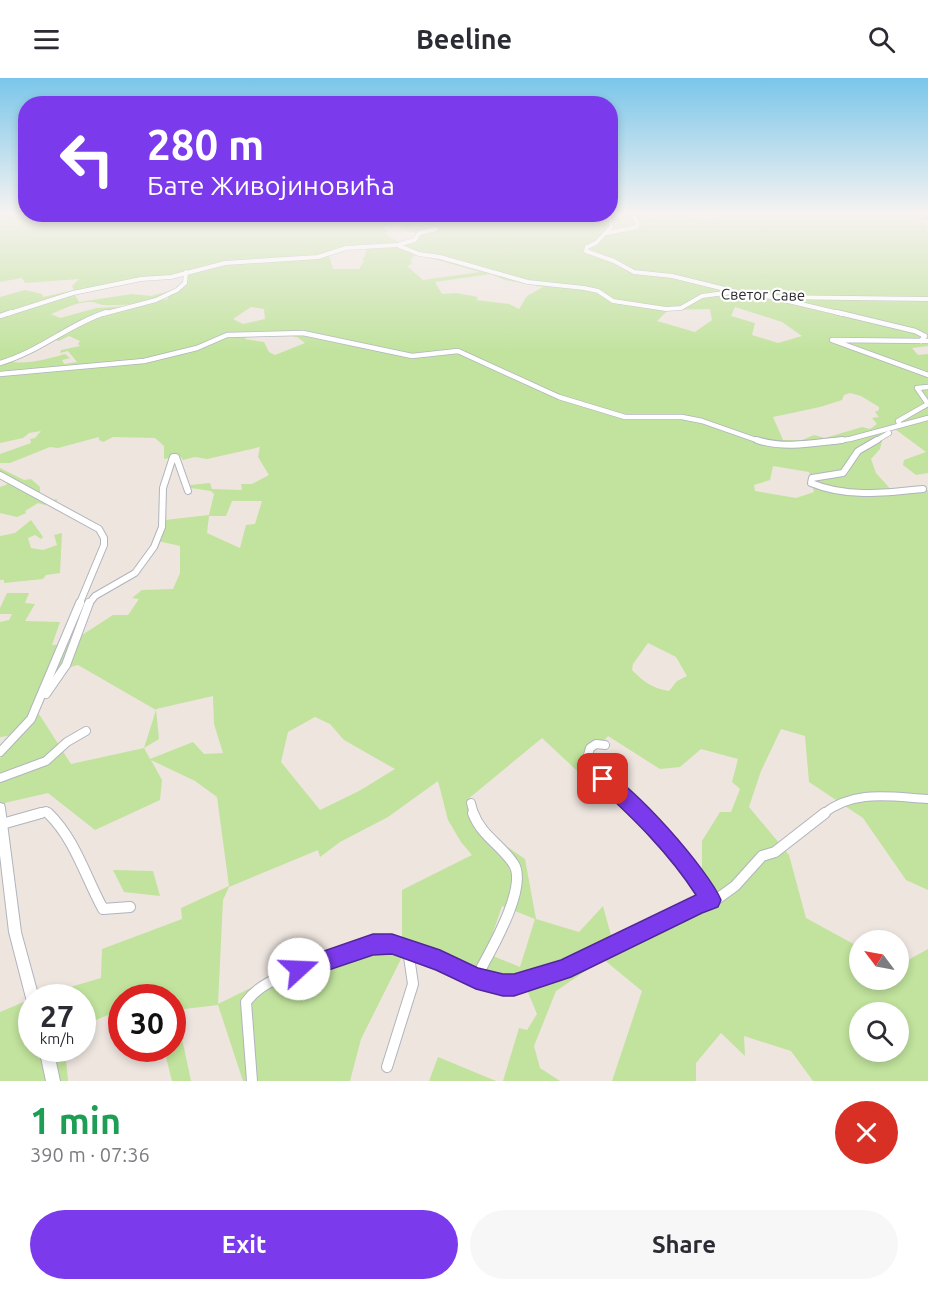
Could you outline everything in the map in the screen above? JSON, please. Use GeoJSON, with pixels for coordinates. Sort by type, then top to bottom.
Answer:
{"type":"FeatureCollection","features":[{"type":"Feature","properties":{"kind":"street"},"geometry":{"type":"LineString","coordinates":[[0,316],[73,293],[141,279],[171,277],[225,263],[274,260]]}},
{"type":"Feature","properties":{"kind":"street","name":"Светог Саве"},"geometry":{"type":"LineString","coordinates":[[450,260],[528,282],[584,288],[598,291],[613,301],[666,309],[681,308],[702,296],[739,293],[772,297],[928,299]]}},
{"type":"Feature","properties":{"kind":"street"},"geometry":{"type":"LineString","coordinates":[[607,260],[634,272],[672,276],[739,293]]}},
{"type":"Feature","properties":{"kind":"street"},"geometry":{"type":"LineString","coordinates":[[0,363],[26,356],[56,335],[101,314],[172,293],[185,284],[186,272]]}},
{"type":"Feature","properties":{"kind":"street"},"geometry":{"type":"LineString","coordinates":[[772,297],[915,331],[925,336],[921,341]]}},
{"type":"Feature","properties":{"kind":"street"},"geometry":{"type":"LineString","coordinates":[[0,374],[144,361],[197,348],[227,335],[303,333],[412,356],[426,356],[446,350],[458,351],[559,397],[625,417],[682,417],[702,421],[766,443],[801,445],[850,439],[928,418]]}},
{"type":"Feature","properties":{"kind":"street"},"geometry":{"type":"LineString","coordinates":[[928,341],[832,340],[928,375]]}},
{"type":"Feature","properties":{"kind":"street"},"geometry":{"type":"LineString","coordinates":[[899,425],[898,421],[928,404],[917,388],[928,387]]}},
{"type":"Feature","properties":{"kind":"street"},"geometry":{"type":"LineString","coordinates":[[899,425],[858,451],[843,473],[812,478],[811,483],[830,489],[854,492],[922,489]]}},
{"type":"Feature","properties":{"kind":"street"},"geometry":{"type":"LineString","coordinates":[[40,700],[66,664],[89,603],[95,596],[135,573],[154,547],[162,527],[163,488],[172,457],[176,457],[183,471],[188,491]]}},
{"type":"Feature","properties":{"kind":"street"},"geometry":{"type":"LineString","coordinates":[[0,475],[37,498],[87,521],[99,529],[104,538],[100,558],[31,719],[0,752]]}},
{"type":"Feature","properties":{"kind":"street"},"geometry":{"type":"LineString","coordinates":[[0,778],[46,761],[67,742],[86,730]]}},
{"type":"Feature","properties":{"kind":"street"},"geometry":{"type":"LineString","coordinates":[[605,745],[596,744],[590,748],[588,755],[591,765],[687,864],[711,900]]}},
{"type":"Feature","properties":{"kind":"street"},"geometry":{"type":"LineString","coordinates":[[252,1081],[246,1002],[256,990],[299,969],[373,945],[392,944],[440,961],[476,978],[503,985],[531,981],[564,970],[680,913],[717,899],[735,886],[762,856],[775,852],[836,804],[867,795],[928,799]]}},
{"type":"Feature","properties":{"kind":"street"},"geometry":{"type":"LineString","coordinates":[[471,803],[473,819],[486,838],[515,866],[518,879],[514,901],[476,978]]}},
{"type":"Feature","properties":{"kind":"street"},"geometry":{"type":"LineString","coordinates":[[0,808],[15,932],[29,984]]}},
{"type":"Feature","properties":{"kind":"street"},"geometry":{"type":"LineString","coordinates":[[2,824],[46,811],[69,837],[78,852],[91,889],[104,909],[130,907]]}},
{"type":"Feature","properties":{"kind":"street"},"geometry":{"type":"LineString","coordinates":[[387,1067],[413,984],[408,950]]}},
{"type":"Feature","properties":{"kind":"street"},"geometry":{"type":"LineString","coordinates":[[49,1062],[53,1081]]}},
{"type":"Feature","properties":{"kind":"green space"},"geometry":{"type":"Polygon","coordinates":[[[0,260],[330,260],[333,269],[359,269],[364,261],[362,260],[411,260],[412,264],[407,266],[423,280],[480,272],[437,260],[928,260],[928,346],[912,348],[918,355],[928,354],[928,473],[916,475],[903,465],[904,460],[926,452],[891,426],[879,431],[883,437],[880,449],[871,459],[876,473],[894,493],[928,490],[928,890],[906,880],[863,818],[809,782],[805,736],[781,729],[761,771],[749,807],[789,855],[806,918],[849,942],[849,990],[909,990],[909,959],[928,949],[928,1081],[813,1081],[791,1051],[744,1036],[745,1056],[721,1033],[696,1063],[696,1081],[612,1081],[642,991],[603,959],[556,991],[534,1046],[540,1068],[560,1081],[503,1081],[519,1028],[527,1030],[537,1014],[527,990],[512,991],[480,987],[402,957],[361,1039],[350,1081],[243,1081],[218,1005],[186,1009],[186,984],[108,984],[108,1015],[96,1020],[96,984],[80,984],[101,978],[102,949],[182,919],[181,908],[229,886],[217,797],[195,781],[151,760],[162,780],[160,800],[95,830],[48,793],[0,804],[0,758],[39,714],[71,764],[144,748],[156,710],[78,665],[59,671],[48,678],[20,729],[11,735],[0,737],[0,622],[9,620],[12,614],[0,614],[0,608],[7,593],[29,593],[25,603],[35,604],[25,621],[60,622],[52,645],[68,644],[113,615],[128,615],[139,599],[132,598],[142,590],[173,589],[180,573],[180,546],[158,541],[165,520],[209,515],[214,494],[211,491],[191,488],[190,485],[210,483],[212,489],[242,490],[241,484],[252,484],[269,475],[258,457],[260,447],[207,459],[195,457],[183,460],[180,456],[164,459],[164,446],[155,438],[113,437],[103,442],[99,440],[99,437],[58,448],[50,447],[10,463],[0,463],[0,454],[31,443],[30,439],[35,438],[41,431],[0,443],[0,317],[32,308],[0,314],[0,297],[25,290],[42,294],[43,297],[74,290],[72,286],[79,279],[25,283],[22,278],[0,282],[0,260]],[[220,263],[179,273],[185,276],[146,280],[75,295],[79,302],[132,294],[151,296],[177,289],[151,299],[133,304],[114,305],[87,302],[51,314],[60,318],[97,308],[129,306],[168,299],[185,284],[187,272],[220,263]],[[491,274],[435,282],[442,294],[456,293],[478,297],[476,300],[509,304],[519,309],[527,296],[543,287],[505,280],[491,274]],[[251,307],[233,319],[243,324],[265,319],[264,309],[251,307]],[[735,307],[731,316],[755,323],[752,335],[778,343],[802,336],[782,322],[735,307]],[[710,309],[668,310],[657,321],[695,332],[712,320],[710,309]],[[267,332],[248,335],[245,339],[264,342],[269,352],[275,355],[305,343],[297,337],[267,332]],[[69,336],[59,341],[49,338],[10,361],[29,362],[65,354],[70,358],[62,360],[64,364],[77,362],[68,351],[60,353],[61,350],[80,346],[78,344],[80,341],[69,336]],[[850,393],[844,395],[842,400],[773,417],[783,440],[802,440],[814,435],[825,438],[862,427],[870,429],[877,424],[872,418],[879,417],[875,412],[879,410],[879,407],[861,396],[850,393]],[[773,466],[770,480],[754,485],[755,491],[796,498],[814,492],[809,472],[773,466]],[[232,501],[226,516],[209,516],[207,533],[240,548],[246,525],[255,524],[262,501],[232,501]],[[648,643],[633,664],[632,670],[644,681],[663,690],[669,691],[677,681],[687,676],[676,657],[648,643]],[[213,696],[156,709],[159,739],[144,748],[150,759],[193,742],[204,754],[223,753],[214,724],[213,696]],[[315,717],[288,732],[281,762],[320,810],[359,791],[395,769],[344,740],[330,724],[315,717]],[[608,736],[582,764],[614,798],[587,780],[542,738],[468,799],[493,837],[525,859],[536,919],[579,932],[603,906],[612,939],[702,895],[702,841],[720,812],[731,812],[740,789],[732,782],[738,759],[701,749],[680,767],[660,769],[608,736]],[[438,781],[388,817],[340,842],[320,857],[318,850],[229,887],[223,900],[218,1004],[337,948],[380,951],[402,957],[402,890],[472,855],[448,820],[438,781]],[[502,906],[486,953],[520,967],[535,919],[502,906]]]}},
{"type":"Feature","properties":{"kind":"green space"},"geometry":{"type":"Polygon","coordinates":[[[0,468],[24,480],[31,479],[40,487],[40,494],[50,501],[57,499],[56,505],[49,502],[45,505],[38,503],[17,517],[0,513],[0,487],[8,484],[0,479],[0,468]]]}},
{"type":"Feature","properties":{"kind":"green space"},"geometry":{"type":"Polygon","coordinates":[[[31,520],[43,537],[41,539],[35,535],[28,538],[31,548],[43,550],[57,545],[54,535],[62,533],[60,573],[46,575],[43,579],[4,583],[4,580],[0,580],[0,536],[15,533],[31,520]]]}},
{"type":"Feature","properties":{"kind":"green space"},"geometry":{"type":"Polygon","coordinates":[[[113,870],[153,871],[160,896],[124,892],[113,870]]]}},
{"type":"Feature","properties":{"kind":"green space"},"geometry":{"type":"Polygon","coordinates":[[[18,1004],[18,1062],[66,1062],[68,1081],[0,1081],[0,1012],[18,1004]]]}},
{"type":"Feature","properties":{"kind":"green space"},"geometry":{"type":"Polygon","coordinates":[[[186,1057],[191,1081],[172,1081],[167,1062],[186,1062],[186,1057]]]}},
{"type":"Feature","properties":{"kind":"green space"},"geometry":{"type":"Polygon","coordinates":[[[438,1057],[496,1081],[429,1081],[438,1057]]]}},
{"type":"Feature","properties":{"kind":"route"},"geometry":{"type":"LineString","coordinates":[[299,969],[373,945],[392,944],[440,961],[476,978],[503,985],[514,985],[564,970],[700,903],[711,900],[696,874],[632,805],[603,779]]}}]}
